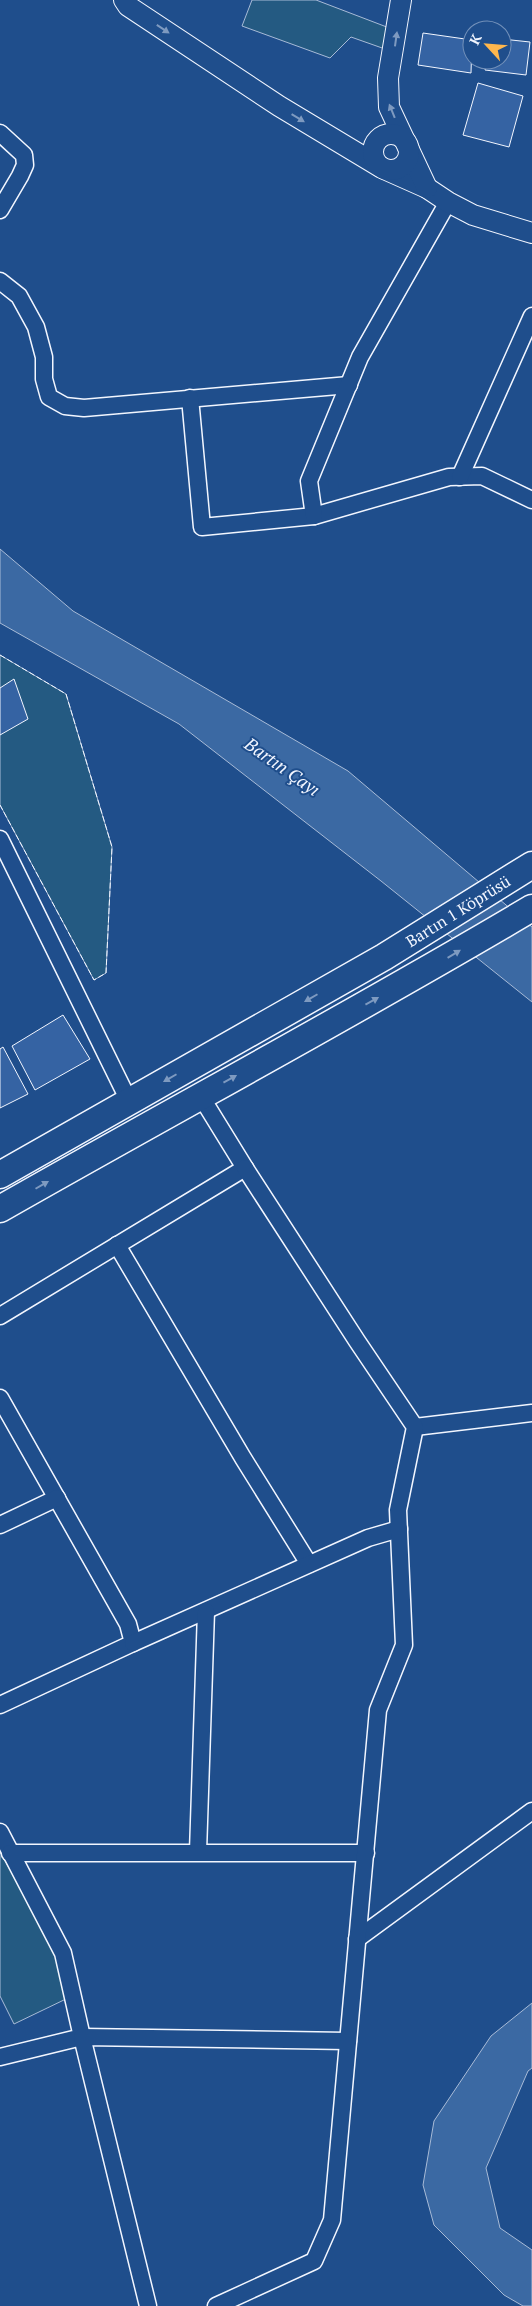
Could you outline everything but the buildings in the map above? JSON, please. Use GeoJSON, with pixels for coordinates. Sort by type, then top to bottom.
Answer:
{"type":"FeatureCollection","features":[{"type":"Feature","properties":{"kind":"highway","name":"Bartın 1 Köprüsü"},"geometry":{"type":"LineString","coordinates":[[0,1175],[384,957],[532,865]]}},
{"type":"Feature","properties":{"kind":"highway","name":"Bartın 1 Köprüsü"},"geometry":{"type":"LineString","coordinates":[[0,1209],[200,1095],[412,979],[532,908]]}},
{"type":"Feature","properties":{"kind":"street"},"geometry":{"type":"LineString","coordinates":[[124,0],[128,6],[279,106],[382,168],[427,188],[473,215],[532,233]]}},
{"type":"Feature","properties":{"kind":"street"},"geometry":{"type":"LineString","coordinates":[[401,0],[389,88],[389,107],[407,141],[427,188]]}},
{"type":"Feature","properties":{"kind":"street"},"geometry":{"type":"LineString","coordinates":[[0,132],[24,155],[25,164],[0,210]]}},
{"type":"Feature","properties":{"kind":"street"},"geometry":{"type":"LineString","coordinates":[[390,133],[397,134],[407,141],[410,154],[404,165],[394,170],[382,168],[373,154],[375,142],[390,133]]}},
{"type":"Feature","properties":{"kind":"street"},"geometry":{"type":"LineString","coordinates":[[314,516],[309,481],[360,357],[448,202]]}},
{"type":"Feature","properties":{"kind":"street"},"geometry":{"type":"LineString","coordinates":[[0,282],[19,296],[36,327],[44,357],[44,379],[49,397],[65,406],[84,408],[349,385]]}},
{"type":"Feature","properties":{"kind":"street"},"geometry":{"type":"LineString","coordinates":[[460,477],[532,316]]}},
{"type":"Feature","properties":{"kind":"street"},"geometry":{"type":"LineString","coordinates":[[190,398],[202,527],[314,516],[449,477],[482,476],[532,500]]}},
{"type":"Feature","properties":{"kind":"street"},"geometry":{"type":"LineString","coordinates":[[0,840],[129,1102]]}},
{"type":"Feature","properties":{"kind":"street"},"geometry":{"type":"LineString","coordinates":[[200,1095],[357,1342],[415,1427],[398,1510],[404,1645],[378,1710],[332,2220],[314,2261],[216,2306]]}},
{"type":"Feature","properties":{"kind":"street"},"geometry":{"type":"LineString","coordinates":[[0,1316],[245,1168]]}},
{"type":"Feature","properties":{"kind":"street"},"geometry":{"type":"LineString","coordinates":[[117,1245],[242,1458],[309,1564]]}},
{"type":"Feature","properties":{"kind":"street"},"geometry":{"type":"LineString","coordinates":[[0,1398],[128,1624],[133,1643]]}},
{"type":"Feature","properties":{"kind":"street"},"geometry":{"type":"LineString","coordinates":[[415,1427],[532,1413]]}},
{"type":"Feature","properties":{"kind":"street"},"geometry":{"type":"LineString","coordinates":[[0,1525],[57,1498]]}},
{"type":"Feature","properties":{"kind":"street"},"geometry":{"type":"LineString","coordinates":[[0,1705],[309,1564],[368,1538],[399,1529]]}},
{"type":"Feature","properties":{"kind":"street"},"geometry":{"type":"LineString","coordinates":[[198,1852],[206,1611]]}},
{"type":"Feature","properties":{"kind":"street"},"geometry":{"type":"LineString","coordinates":[[358,1940],[532,1810]]}},
{"type":"Feature","properties":{"kind":"street"},"geometry":{"type":"LineString","coordinates":[[0,1832],[64,1953],[82,2037],[148,2306]]}},
{"type":"Feature","properties":{"kind":"street"},"geometry":{"type":"LineString","coordinates":[[10,1853],[366,1853]]}},
{"type":"Feature","properties":{"kind":"street"},"geometry":{"type":"LineString","coordinates":[[0,2057],[82,2037],[348,2042]]}},
{"type":"Feature","properties":{"kind":"shaded area"},"geometry":{"type":"Polygon","coordinates":[[[252,0],[316,0],[392,29],[385,49],[351,37],[330,58],[242,26],[252,0]]]}},
{"type":"Feature","properties":{"kind":"shaded area"},"geometry":{"type":"Polygon","coordinates":[[[0,655],[66,694],[112,847],[106,973],[94,980],[0,805],[0,655]]]}},
{"type":"Feature","properties":{"kind":"shaded area"},"geometry":{"type":"Polygon","coordinates":[[[0,1852],[59,1956],[68,1998],[14,2024],[0,1996],[0,1852]]]}},
{"type":"Feature","properties":{"kind":"water","name":"Bartın Çayı"},"geometry":{"type":"Polygon","coordinates":[[[0,549],[73,611],[348,771],[532,927],[532,1002],[381,881],[179,724],[0,623],[0,549]]]}},
{"type":"Feature","properties":{"kind":"water"},"geometry":{"type":"Polygon","coordinates":[[[532,2003],[532,2068],[528,2071],[486,2168],[500,2228],[532,2250],[532,2306],[523,2306],[504,2295],[434,2225],[423,2185],[434,2121],[491,2036],[532,2003]]]}},
{"type":"Feature","properties":{"kind":"fence"},"geometry":{"type":"LineString","coordinates":[[0,655],[66,694],[112,847],[106,973],[94,980],[0,805]]}}]}
